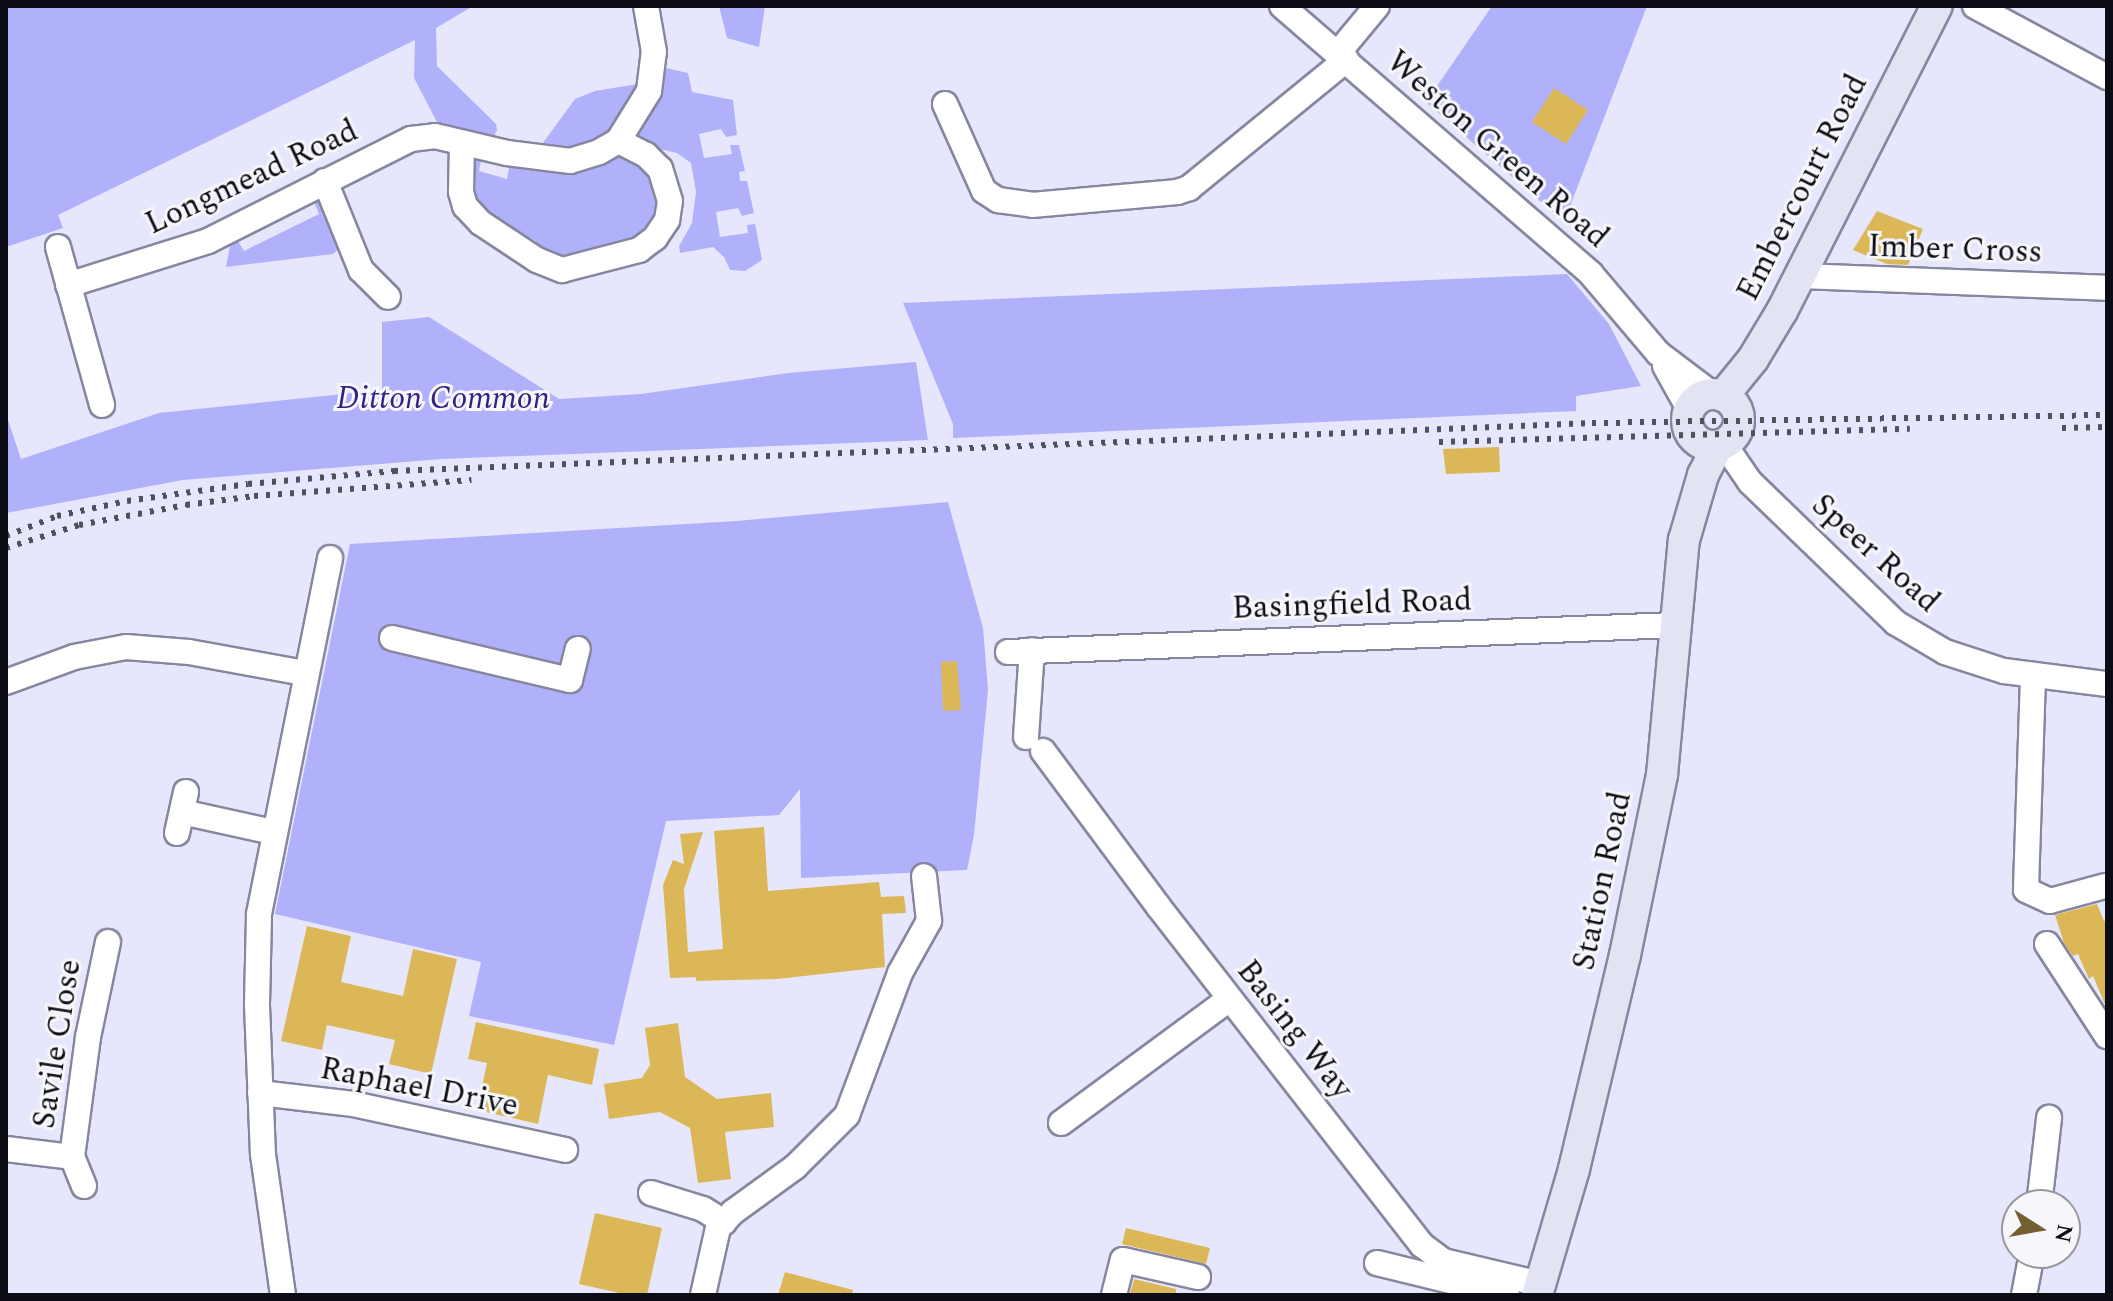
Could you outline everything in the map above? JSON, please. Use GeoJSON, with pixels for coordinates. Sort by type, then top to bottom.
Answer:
{"type":"FeatureCollection","features":[{"type":"Feature","properties":{"kind":"main road","name":"Embercourt Road"},"geometry":{"type":"LineString","coordinates":[[1708,400],[1753,359],[1800,276],[1937,6]]}},
{"type":"Feature","properties":{"kind":"main road"},"geometry":{"type":"LineString","coordinates":[[1708,400],[1736,409],[1739,422],[1734,436],[1714,444],[1687,424],[1708,400]]}},
{"type":"Feature","properties":{"kind":"main road","name":"Station Road"},"geometry":{"type":"LineString","coordinates":[[1538,1290],[1593,1094],[1653,826],[1667,734],[1684,540],[1714,444]]}},
{"type":"Feature","properties":{"kind":"street"},"geometry":{"type":"LineString","coordinates":[[462,143],[461,192],[465,206],[481,223],[537,260],[562,270],[639,250],[655,238],[667,220],[670,201],[668,184],[660,169],[646,155],[618,141],[642,105],[653,74],[654,52],[646,6]]}},
{"type":"Feature","properties":{"kind":"street","name":"Weston Green Road"},"geometry":{"type":"LineString","coordinates":[[1282,6],[1591,274],[1658,353],[1708,400]]}},
{"type":"Feature","properties":{"kind":"street"},"geometry":{"type":"LineString","coordinates":[[945,104],[984,191],[998,200],[1032,205],[1177,192],[1189,188],[1342,57],[1377,6]]}},
{"type":"Feature","properties":{"kind":"street"},"geometry":{"type":"LineString","coordinates":[[1975,6],[2107,77]]}},
{"type":"Feature","properties":{"kind":"street","name":"Longmead Road"},"geometry":{"type":"LineString","coordinates":[[68,285],[210,246],[325,181],[411,139],[435,136],[570,161],[599,152],[618,141]]}},
{"type":"Feature","properties":{"kind":"street"},"geometry":{"type":"LineString","coordinates":[[325,181],[361,270],[388,297]]}},
{"type":"Feature","properties":{"kind":"street"},"geometry":{"type":"LineString","coordinates":[[58,247],[102,405]]}},
{"type":"Feature","properties":{"kind":"street","name":"Imber Cross"},"geometry":{"type":"LineString","coordinates":[[1800,276],[2107,288]]}},
{"type":"Feature","properties":{"kind":"street","name":"Speer Road"},"geometry":{"type":"LineString","coordinates":[[1714,444],[1896,623],[1945,652],[2033,677],[2107,684]]}},
{"type":"Feature","properties":{"kind":"street"},"geometry":{"type":"LineString","coordinates":[[1703,475],[1750,482]]}},
{"type":"Feature","properties":{"kind":"street"},"geometry":{"type":"LineString","coordinates":[[283,1295],[263,1155],[259,914],[330,558]]}},
{"type":"Feature","properties":{"kind":"street","name":"Basingfield Road"},"geometry":{"type":"LineString","coordinates":[[1035,744],[1020,651],[1675,625]]}},
{"type":"Feature","properties":{"kind":"street"},"geometry":{"type":"LineString","coordinates":[[392,638],[570,680],[578,649]]}},
{"type":"Feature","properties":{"kind":"street"},"geometry":{"type":"LineString","coordinates":[[6,682],[74,657],[126,647],[189,652],[305,673]]}},
{"type":"Feature","properties":{"kind":"street"},"geometry":{"type":"LineString","coordinates":[[2033,677],[2020,876],[2050,901],[2105,886]]}},
{"type":"Feature","properties":{"kind":"street","name":"Basing Way"},"geometry":{"type":"LineString","coordinates":[[1035,744],[1229,999],[1432,1255],[1538,1290]]}},
{"type":"Feature","properties":{"kind":"street"},"geometry":{"type":"LineString","coordinates":[[181,812],[273,832]]}},
{"type":"Feature","properties":{"kind":"street"},"geometry":{"type":"LineString","coordinates":[[703,1295],[718,1228],[795,1167],[847,1115],[900,973],[929,921],[924,876]]}},
{"type":"Feature","properties":{"kind":"street","name":"Savile Close"},"geometry":{"type":"LineString","coordinates":[[84,1186],[72,1157],[88,1037],[108,942]]}},
{"type":"Feature","properties":{"kind":"street"},"geometry":{"type":"LineString","coordinates":[[2047,944],[2107,1036]]}},
{"type":"Feature","properties":{"kind":"street"},"geometry":{"type":"LineString","coordinates":[[1061,1123],[1229,999]]}},
{"type":"Feature","properties":{"kind":"street","name":"Raphael Drive"},"geometry":{"type":"LineString","coordinates":[[260,1093],[353,1104],[565,1150]]}},
{"type":"Feature","properties":{"kind":"street"},"geometry":{"type":"LineString","coordinates":[[2041,1189],[2049,1118]]}},
{"type":"Feature","properties":{"kind":"street","name":"Savile Close"},"geometry":{"type":"LineString","coordinates":[[6,1149],[72,1157]]}},
{"type":"Feature","properties":{"kind":"street"},"geometry":{"type":"LineString","coordinates":[[651,1193],[703,1209],[724,1222]]}},
{"type":"Feature","properties":{"kind":"street"},"geometry":{"type":"LineString","coordinates":[[1114,1295],[1123,1260],[1198,1277]]}},
{"type":"Feature","properties":{"kind":"street"},"geometry":{"type":"LineString","coordinates":[[1377,1263],[1507,1295]]}},
{"type":"Feature","properties":{"kind":"street"},"geometry":{"type":"LineString","coordinates":[[2024,1295],[2029,1269]]}},
{"type":"Feature","properties":{"kind":"green space"},"geometry":{"type":"Polygon","coordinates":[[[6,6],[473,6],[436,28],[437,66],[496,124],[497,130],[493,138],[439,126],[414,78],[415,40],[58,215],[63,228],[6,247],[6,6]]]}},
{"type":"Feature","properties":{"kind":"green space"},"geometry":{"type":"Polygon","coordinates":[[[719,6],[765,6],[759,47],[727,38],[719,6]]]}},
{"type":"Feature","properties":{"kind":"green space"},"geometry":{"type":"Polygon","coordinates":[[[1492,6],[1647,6],[1564,222],[1426,102],[1492,6]]]}},
{"type":"Feature","properties":{"kind":"green space"},"geometry":{"type":"Polygon","coordinates":[[[666,68],[688,73],[692,92],[733,100],[737,135],[726,137],[721,129],[699,134],[704,158],[732,154],[730,145],[739,145],[745,171],[739,172],[740,181],[747,181],[754,213],[742,216],[738,208],[716,212],[720,237],[748,233],[747,225],[755,224],[762,260],[745,271],[730,270],[724,257],[713,247],[680,253],[679,246],[692,223],[696,192],[691,163],[677,153],[651,147],[641,141],[638,132],[666,68]]]}},
{"type":"Feature","properties":{"kind":"green space"},"geometry":{"type":"Polygon","coordinates":[[[638,84],[636,98],[610,134],[569,155],[540,147],[575,99],[595,91],[638,84]]]}},
{"type":"Feature","properties":{"kind":"green space"},"geometry":{"type":"Polygon","coordinates":[[[625,150],[659,179],[664,210],[644,240],[583,252],[576,260],[567,261],[535,251],[536,241],[503,223],[500,227],[471,200],[473,159],[482,155],[479,171],[507,179],[510,163],[556,173],[586,167],[625,150]]]}},
{"type":"Feature","properties":{"kind":"green space"},"geometry":{"type":"Polygon","coordinates":[[[322,201],[333,212],[330,228],[341,247],[333,254],[226,267],[231,241],[236,238],[244,251],[319,214],[314,202],[322,201]]]}},
{"type":"Feature","properties":{"kind":"green space"},"geometry":{"type":"Polygon","coordinates":[[[1567,274],[1609,324],[1641,386],[1576,396],[1576,411],[953,438],[953,424],[903,303],[1567,274]]]}},
{"type":"Feature","properties":{"kind":"green space","name":"Ditton Common"},"geometry":{"type":"Polygon","coordinates":[[[429,317],[559,399],[641,394],[788,373],[916,362],[928,440],[442,459],[183,480],[6,513],[6,414],[21,459],[159,413],[382,390],[382,322],[429,317]]]}},
{"type":"Feature","properties":{"kind":"green space"},"geometry":{"type":"Polygon","coordinates":[[[948,502],[983,628],[988,690],[974,835],[967,870],[801,878],[800,789],[779,815],[666,821],[614,1045],[469,1016],[481,962],[275,914],[350,544],[737,521],[948,502]]]}},
{"type":"Feature","properties":{"kind":"building"},"geometry":{"type":"Polygon","coordinates":[[[1554,88],[1588,110],[1566,144],[1532,122],[1554,88]]]}},
{"type":"Feature","properties":{"kind":"building"},"geometry":{"type":"Polygon","coordinates":[[[1877,211],[1923,229],[1908,265],[1887,264],[1853,250],[1877,211]]]}},
{"type":"Feature","properties":{"kind":"building"},"geometry":{"type":"Polygon","coordinates":[[[1499,447],[1500,472],[1446,474],[1443,449],[1499,447]]]}},
{"type":"Feature","properties":{"kind":"building"},"geometry":{"type":"Polygon","coordinates":[[[957,661],[961,710],[943,711],[941,662],[957,661]]]}},
{"type":"Feature","properties":{"kind":"building"},"geometry":{"type":"Polygon","coordinates":[[[764,827],[768,891],[879,882],[881,897],[904,896],[906,913],[882,914],[885,967],[777,979],[696,981],[696,977],[670,978],[663,885],[673,860],[684,864],[680,834],[703,832],[684,889],[688,952],[723,949],[714,831],[764,827]]]}},
{"type":"Feature","properties":{"kind":"building"},"geometry":{"type":"Polygon","coordinates":[[[2097,904],[2104,921],[2107,920],[2107,1009],[2093,976],[2089,979],[2078,954],[2073,956],[2064,943],[2055,915],[2097,904]]]}},
{"type":"Feature","properties":{"kind":"building"},"geometry":{"type":"Polygon","coordinates":[[[307,926],[351,936],[341,982],[403,996],[413,949],[457,959],[431,1074],[389,1064],[395,1040],[327,1025],[322,1050],[281,1041],[307,926]]]}},
{"type":"Feature","properties":{"kind":"building"},"geometry":{"type":"Polygon","coordinates":[[[476,1022],[599,1049],[592,1085],[548,1075],[538,1124],[477,1110],[487,1063],[468,1059],[476,1022]]]}},
{"type":"Feature","properties":{"kind":"building"},"geometry":{"type":"Polygon","coordinates":[[[678,1023],[685,1077],[717,1099],[771,1093],[774,1127],[725,1132],[731,1179],[698,1183],[690,1128],[660,1112],[609,1119],[604,1084],[642,1078],[650,1065],[645,1028],[678,1023]]]}},
{"type":"Feature","properties":{"kind":"building"},"geometry":{"type":"Polygon","coordinates":[[[595,1213],[662,1228],[647,1295],[628,1295],[579,1284],[595,1213]]]}},
{"type":"Feature","properties":{"kind":"building"},"geometry":{"type":"Polygon","coordinates":[[[1126,1228],[1210,1248],[1206,1264],[1122,1244],[1126,1228]]]}},
{"type":"Feature","properties":{"kind":"building"},"geometry":{"type":"Polygon","coordinates":[[[785,1272],[853,1290],[852,1295],[778,1295],[785,1272]]]}},
{"type":"Feature","properties":{"kind":"building"},"geometry":{"type":"Polygon","coordinates":[[[1134,1279],[1176,1289],[1176,1295],[1130,1294],[1134,1279]]]}},
{"type":"Feature","properties":{"kind":"railway"},"geometry":{"type":"LineString","coordinates":[[6,536],[57,516],[127,501],[248,484],[394,471],[1592,423],[2107,415]]}},
{"type":"Feature","properties":{"kind":"railway"},"geometry":{"type":"LineString","coordinates":[[2062,428],[2107,427]]}},
{"type":"Feature","properties":{"kind":"railway"},"geometry":{"type":"LineString","coordinates":[[1439,442],[1910,429]]}},
{"type":"Feature","properties":{"kind":"railway"},"geometry":{"type":"LineString","coordinates":[[6,548],[79,525],[186,505],[254,496],[471,480]]}}]}
